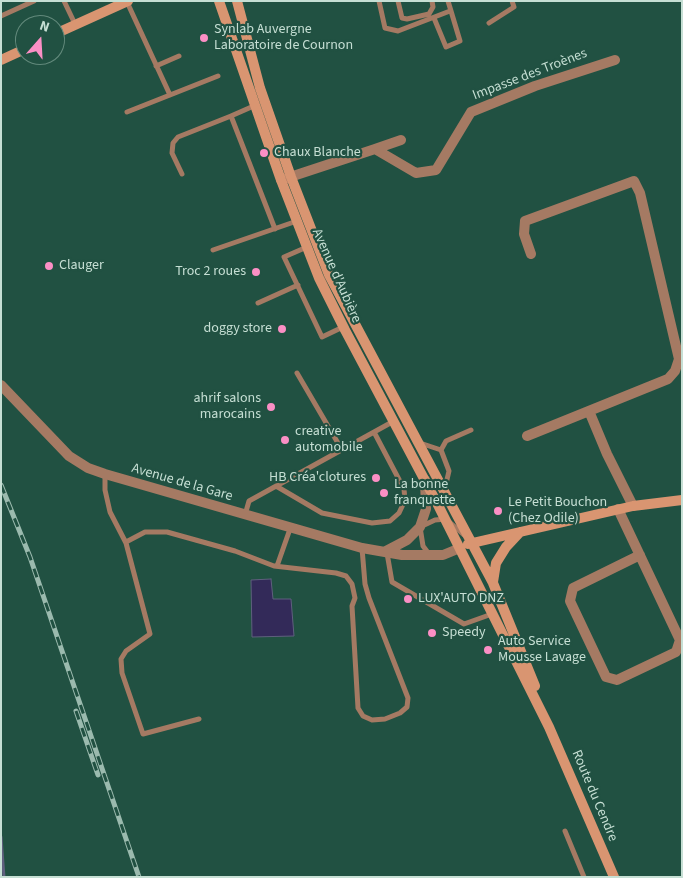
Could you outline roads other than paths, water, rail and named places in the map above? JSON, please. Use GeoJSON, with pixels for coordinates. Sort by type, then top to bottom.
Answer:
{"type":"FeatureCollection","features":[{"type":"Feature","properties":{"kind":"main road"},"geometry":{"type":"LineString","coordinates":[[65,29],[127,1]]}},
{"type":"Feature","properties":{"kind":"main road","name":"Avenue d'Aubière"},"geometry":{"type":"LineString","coordinates":[[219,1],[260,103],[302,219],[333,283],[472,542]]}},
{"type":"Feature","properties":{"kind":"main road","name":"Avenue d'Aubière"},"geometry":{"type":"LineString","coordinates":[[237,1],[260,103]]}},
{"type":"Feature","properties":{"kind":"main road"},"geometry":{"type":"LineString","coordinates":[[1,60],[15,54]]}},
{"type":"Feature","properties":{"kind":"main road","name":"Avenue d'Aubière"},"geometry":{"type":"LineString","coordinates":[[302,219],[307,247],[343,327],[394,420],[460,548]]}},
{"type":"Feature","properties":{"kind":"main road"},"geometry":{"type":"LineString","coordinates":[[460,548],[472,542],[618,509],[682,500]]}},
{"type":"Feature","properties":{"kind":"main road"},"geometry":{"type":"LineString","coordinates":[[494,582],[496,563],[506,547],[520,532]]}},
{"type":"Feature","properties":{"kind":"main road","name":"Route du Cendre"},"geometry":{"type":"LineString","coordinates":[[472,542],[494,582],[524,655],[549,727]]}},
{"type":"Feature","properties":{"kind":"main road","name":"Route du Cendre"},"geometry":{"type":"LineString","coordinates":[[460,548],[549,727],[614,877]]}},
{"type":"Feature","properties":{"kind":"street","name":"Impasse des Troènes"},"geometry":{"type":"LineString","coordinates":[[375,149],[416,173],[436,170],[471,112],[535,86],[615,60]]}},
{"type":"Feature","properties":{"kind":"street"},"geometry":{"type":"LineString","coordinates":[[286,179],[401,140]]}},
{"type":"Feature","properties":{"kind":"street"},"geometry":{"type":"LineString","coordinates":[[527,436],[668,379],[675,371],[679,359],[640,193],[634,181],[525,221],[524,234],[531,254]]}},
{"type":"Feature","properties":{"kind":"street","name":"Avenue de la Gare"},"geometry":{"type":"LineString","coordinates":[[1,385],[68,456],[88,468],[245,516],[362,548],[402,555],[443,555],[460,548]]}},
{"type":"Feature","properties":{"kind":"street"},"geometry":{"type":"LineString","coordinates":[[589,411],[607,454],[633,506]]}},
{"type":"Feature","properties":{"kind":"street"},"geometry":{"type":"LineString","coordinates":[[386,551],[407,540],[420,527],[426,508],[425,480]]}},
{"type":"Feature","properties":{"kind":"street"},"geometry":{"type":"LineString","coordinates":[[618,509],[640,555],[680,640],[680,647],[676,652],[617,680],[606,677],[570,601],[573,588],[640,555]]}},
{"type":"Feature","properties":{"kind":"lane"},"geometry":{"type":"LineString","coordinates":[[1,16],[34,1]]}},
{"type":"Feature","properties":{"kind":"lane"},"geometry":{"type":"LineString","coordinates":[[64,1],[75,24]]}},
{"type":"Feature","properties":{"kind":"lane"},"geometry":{"type":"LineString","coordinates":[[127,1],[170,95]]}},
{"type":"Feature","properties":{"kind":"lane"},"geometry":{"type":"LineString","coordinates":[[379,1],[385,28],[398,31],[450,12]]}},
{"type":"Feature","properties":{"kind":"lane"},"geometry":{"type":"LineString","coordinates":[[398,1],[402,18],[408,20],[429,14],[433,7],[432,1]]}},
{"type":"Feature","properties":{"kind":"lane"},"geometry":{"type":"LineString","coordinates":[[434,18],[446,46],[460,41],[448,1]]}},
{"type":"Feature","properties":{"kind":"lane"},"geometry":{"type":"LineString","coordinates":[[489,23],[514,7],[512,1]]}},
{"type":"Feature","properties":{"kind":"lane"},"geometry":{"type":"LineString","coordinates":[[156,66],[179,56]]}},
{"type":"Feature","properties":{"kind":"lane"},"geometry":{"type":"LineString","coordinates":[[127,112],[218,76]]}},
{"type":"Feature","properties":{"kind":"lane"},"geometry":{"type":"LineString","coordinates":[[182,174],[172,153],[173,143],[178,137],[260,103]]}},
{"type":"Feature","properties":{"kind":"lane"},"geometry":{"type":"LineString","coordinates":[[231,116],[275,229]]}},
{"type":"Feature","properties":{"kind":"lane"},"geometry":{"type":"LineString","coordinates":[[213,250],[302,219]]}},
{"type":"Feature","properties":{"kind":"lane"},"geometry":{"type":"LineString","coordinates":[[307,247],[284,257],[322,337],[343,327]]}},
{"type":"Feature","properties":{"kind":"lane"},"geometry":{"type":"LineString","coordinates":[[258,303],[298,285]]}},
{"type":"Feature","properties":{"kind":"lane"},"geometry":{"type":"LineString","coordinates":[[297,373],[342,450]]}},
{"type":"Feature","properties":{"kind":"lane"},"geometry":{"type":"LineString","coordinates":[[245,516],[249,501],[394,420]]}},
{"type":"Feature","properties":{"kind":"lane"},"geometry":{"type":"LineString","coordinates":[[441,450],[446,441],[471,430]]}},
{"type":"Feature","properties":{"kind":"lane"},"geometry":{"type":"LineString","coordinates":[[276,486],[322,514],[372,524],[390,521],[399,513],[405,500],[404,489],[374,432]]}},
{"type":"Feature","properties":{"kind":"lane"},"geometry":{"type":"LineString","coordinates":[[420,443],[441,450],[450,471],[445,489]]}},
{"type":"Feature","properties":{"kind":"lane"},"geometry":{"type":"LineString","coordinates":[[106,474],[104,490],[110,512],[126,542],[150,634],[126,651],[121,659],[122,673],[144,734],[199,719]]}},
{"type":"Feature","properties":{"kind":"lane"},"geometry":{"type":"LineString","coordinates":[[429,555],[423,546],[420,527],[435,520],[446,519],[472,542]]}},
{"type":"Feature","properties":{"kind":"lane"},"geometry":{"type":"LineString","coordinates":[[277,566],[290,529]]}},
{"type":"Feature","properties":{"kind":"lane"},"geometry":{"type":"LineString","coordinates":[[126,542],[145,532],[167,532],[235,551],[277,566],[336,573],[346,576],[352,584],[355,598],[352,606],[358,708],[363,716],[372,720],[385,719],[400,713],[407,707],[408,698],[368,598],[362,548]]}},
{"type":"Feature","properties":{"kind":"lane"},"geometry":{"type":"LineString","coordinates":[[386,551],[392,582],[464,624],[493,614]]}},
{"type":"Feature","properties":{"kind":"lane"},"geometry":{"type":"LineString","coordinates":[[565,831],[584,877]]}},
{"type":"Feature","properties":{"kind":"waterway"},"geometry":{"type":"LineString","coordinates":[[1,837],[4,877]]}},
{"type":"Feature","properties":{"kind":"railway"},"geometry":{"type":"LineString","coordinates":[[1,485],[30,557],[139,877]]}},
{"type":"Feature","properties":{"kind":"railway"},"geometry":{"type":"LineString","coordinates":[[76,711],[98,775]]}},
{"type":"Feature","properties":{"kind":"place","name":"Synlab Auvergne Laboratoire de Cournon"},"geometry":{"type":"Point","coordinates":[204,38]}},
{"type":"Feature","properties":{"kind":"place","name":"Chaux Blanche"},"geometry":{"type":"Point","coordinates":[264,153]}},
{"type":"Feature","properties":{"kind":"place","name":"Clauger"},"geometry":{"type":"Point","coordinates":[49,266]}},
{"type":"Feature","properties":{"kind":"place","name":"Troc 2 roues"},"geometry":{"type":"Point","coordinates":[256,272]}},
{"type":"Feature","properties":{"kind":"place","name":"doggy store"},"geometry":{"type":"Point","coordinates":[282,329]}},
{"type":"Feature","properties":{"kind":"place","name":"ahrif salons marocains"},"geometry":{"type":"Point","coordinates":[271,407]}},
{"type":"Feature","properties":{"kind":"place","name":"creative automobile"},"geometry":{"type":"Point","coordinates":[285,440]}},
{"type":"Feature","properties":{"kind":"place","name":"HB Créa'clotures"},"geometry":{"type":"Point","coordinates":[376,478]}},
{"type":"Feature","properties":{"kind":"place","name":"La bonne franquette"},"geometry":{"type":"Point","coordinates":[384,493]}},
{"type":"Feature","properties":{"kind":"place","name":"Le Petit Bouchon (Chez Odile)"},"geometry":{"type":"Point","coordinates":[498,511]}},
{"type":"Feature","properties":{"kind":"place","name":"LUX'AUTO DNZ"},"geometry":{"type":"Point","coordinates":[408,599]}},
{"type":"Feature","properties":{"kind":"place","name":"Speedy"},"geometry":{"type":"Point","coordinates":[432,633]}},
{"type":"Feature","properties":{"kind":"place","name":"Auto Service Mousse Lavage"},"geometry":{"type":"Point","coordinates":[488,650]}}]}
